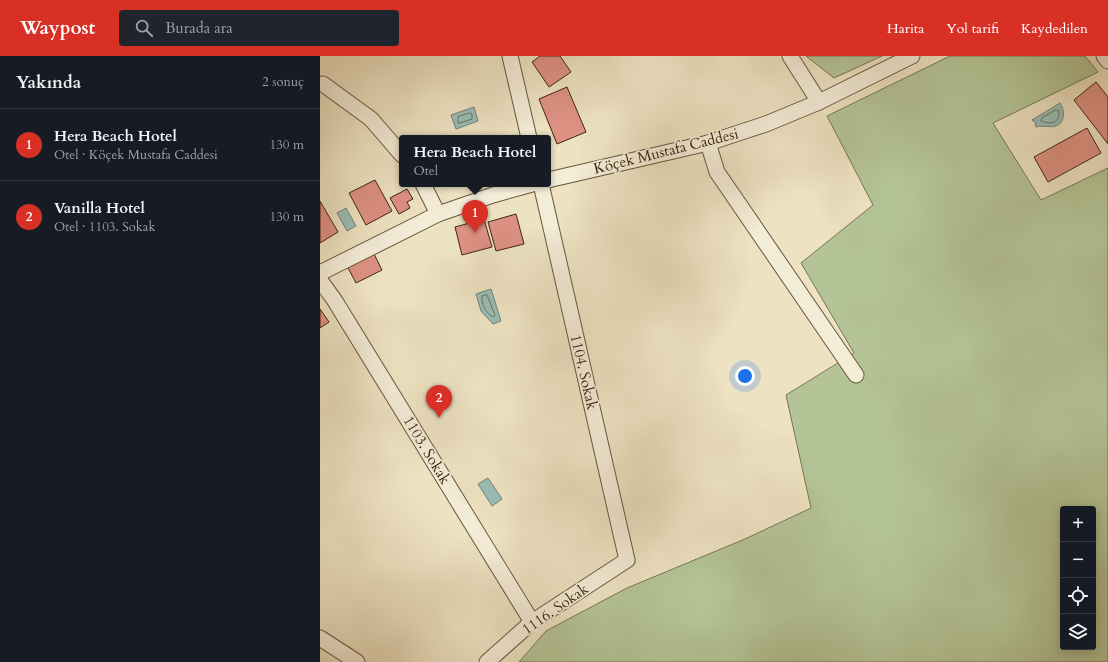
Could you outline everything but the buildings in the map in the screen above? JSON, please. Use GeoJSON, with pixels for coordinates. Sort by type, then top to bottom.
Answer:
{"type":"FeatureCollection","features":[{"type":"Feature","properties":{"kind":"street"},"geometry":{"type":"LineString","coordinates":[[510,56],[528,135]]}},
{"type":"Feature","properties":{"kind":"street"},"geometry":{"type":"LineString","coordinates":[[790,56],[820,102]]}},
{"type":"Feature","properties":{"kind":"street","name":"Köçek Mustafa Caddesi"},"geometry":{"type":"LineString","coordinates":[[551,179],[708,143],[766,124],[820,102],[912,56]]}},
{"type":"Feature","properties":{"kind":"street"},"geometry":{"type":"LineString","coordinates":[[1104,56],[1108,61]]}},
{"type":"Feature","properties":{"kind":"street"},"geometry":{"type":"LineString","coordinates":[[323,84],[371,119],[399,152]]}},
{"type":"Feature","properties":{"kind":"street"},"geometry":{"type":"LineString","coordinates":[[708,143],[717,172],[856,375]]}},
{"type":"Feature","properties":{"kind":"street"},"geometry":{"type":"LineString","coordinates":[[424,187],[438,214]]}},
{"type":"Feature","properties":{"kind":"street"},"geometry":{"type":"LineString","coordinates":[[320,273],[438,214],[493,194],[520,187]]}},
{"type":"Feature","properties":{"kind":"street","name":"1104. Sokak"},"geometry":{"type":"LineString","coordinates":[[542,187],[627,560]]}},
{"type":"Feature","properties":{"kind":"street","name":"1103. Sokak"},"geometry":{"type":"LineString","coordinates":[[320,280],[335,301],[532,622]]}},
{"type":"Feature","properties":{"kind":"street","name":"1116. Sokak"},"geometry":{"type":"LineString","coordinates":[[487,662],[532,622],[627,560]]}},
{"type":"Feature","properties":{"kind":"street"},"geometry":{"type":"LineString","coordinates":[[320,638],[357,662]]}},
{"type":"Feature","properties":{"kind":"green space"},"geometry":{"type":"Polygon","coordinates":[[[806,56],[882,56],[834,78],[806,56]]]}},
{"type":"Feature","properties":{"kind":"green space"},"geometry":{"type":"Polygon","coordinates":[[[950,56],[1085,56],[1098,72],[993,123],[1041,200],[1108,168],[1108,662],[519,662],[546,631],[627,588],[745,539],[811,508],[786,395],[854,353],[801,263],[873,205],[827,116],[950,56]]]}},
{"type":"Feature","properties":{"kind":"water"},"geometry":{"type":"Polygon","coordinates":[[[1060,103],[1063,108],[1063,118],[1058,125],[1051,127],[1036,127],[1035,122],[1032,120],[1060,103]]]}},
{"type":"Feature","properties":{"kind":"water"},"geometry":{"type":"Polygon","coordinates":[[[474,107],[478,121],[456,129],[451,115],[474,107]]]}},
{"type":"Feature","properties":{"kind":"water"},"geometry":{"type":"Polygon","coordinates":[[[346,208],[356,226],[347,231],[337,213],[346,208]]]}},
{"type":"Feature","properties":{"kind":"water"},"geometry":{"type":"Polygon","coordinates":[[[491,289],[501,321],[493,324],[481,311],[476,294],[491,289]]]}},
{"type":"Feature","properties":{"kind":"water"},"geometry":{"type":"Polygon","coordinates":[[[488,478],[502,499],[492,506],[478,484],[488,478]]]}},
{"type":"Feature","properties":{"kind":"place","name":"Hera Beach Hotel"},"geometry":{"type":"Point","coordinates":[475,233]}},
{"type":"Feature","properties":{"kind":"place","name":"Vanilla Hotel"},"geometry":{"type":"Point","coordinates":[439,418]}}]}
